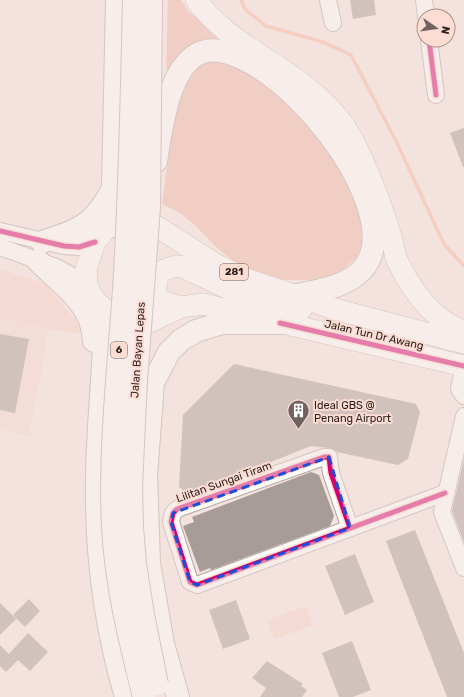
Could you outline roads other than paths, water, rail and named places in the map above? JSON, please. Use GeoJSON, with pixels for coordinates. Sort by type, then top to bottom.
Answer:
{"type":"FeatureCollection","features":[{"type":"Feature","properties":{"kind":"highway"},"geometry":{"type":"LineString","coordinates":[[100,236],[112,216],[117,0]]}},
{"type":"Feature","properties":{"kind":"highway","name":"Jalan Bayan Lepas"},"geometry":{"type":"LineString","coordinates":[[134,0],[128,208],[116,392],[112,486],[113,528],[125,619],[154,693]]}},
{"type":"Feature","properties":{"kind":"highway","name":"Jalan Bayan Lepas"},"geometry":{"type":"LineString","coordinates":[[151,0],[149,207],[136,381],[131,506],[135,564],[154,693]]}},
{"type":"Feature","properties":{"kind":"highway"},"geometry":{"type":"LineString","coordinates":[[149,207],[161,130],[168,103],[179,74],[193,58],[205,52],[224,52],[246,60],[280,83],[327,130],[357,180],[373,220],[375,236],[373,253],[363,269],[352,279],[337,286],[298,295]]}},
{"type":"Feature","properties":{"kind":"highway"},"geometry":{"type":"LineString","coordinates":[[101,398],[92,327],[87,313],[40,251],[90,222],[102,208],[113,188]]}},
{"type":"Feature","properties":{"kind":"highway"},"geometry":{"type":"LineString","coordinates":[[101,307],[105,329],[97,484],[100,549],[112,636],[118,670],[126,697]]}},
{"type":"Feature","properties":{"kind":"highway"},"geometry":{"type":"LineString","coordinates":[[178,697],[163,644],[149,563],[146,476],[153,383],[169,352],[181,340],[196,331],[222,323],[280,323]]}},
{"type":"Feature","properties":{"kind":"main road"},"geometry":{"type":"LineString","coordinates":[[196,0],[207,16],[245,45],[295,77],[322,100],[345,128],[363,162],[390,233],[397,259],[410,284],[442,320],[464,332]]}},
{"type":"Feature","properties":{"kind":"main road","name":"Jalan Tun Dr Awang"},"geometry":{"type":"LineString","coordinates":[[100,236],[122,220],[130,218],[142,220],[163,230],[217,265],[250,280],[298,295],[338,310],[464,343]]}},
{"type":"Feature","properties":{"kind":"main road"},"geometry":{"type":"LineString","coordinates":[[87,284],[86,270],[100,236]]}},
{"type":"Feature","properties":{"kind":"main road"},"geometry":{"type":"LineString","coordinates":[[181,308],[161,301],[155,292],[158,276],[162,271],[172,267],[187,268],[238,293],[312,314],[322,315],[338,310]]}},
{"type":"Feature","properties":{"kind":"main road","name":"Jalan Tun Dr Awang"},"geometry":{"type":"LineString","coordinates":[[87,284],[90,294],[101,307],[119,321],[132,324],[152,321],[181,308],[203,304],[464,366]]}},
{"type":"Feature","properties":{"kind":"street"},"geometry":{"type":"LineString","coordinates":[[328,0],[333,23]]}},
{"type":"Feature","properties":{"kind":"street"},"geometry":{"type":"LineString","coordinates":[[430,48],[436,95]]}},
{"type":"Feature","properties":{"kind":"street"},"geometry":{"type":"LineString","coordinates":[[0,231],[40,251],[61,270],[87,284]]}},
{"type":"Feature","properties":{"kind":"street"},"geometry":{"type":"LineString","coordinates":[[0,247],[40,251],[64,246],[80,247],[100,236]]}},
{"type":"Feature","properties":{"kind":"street"},"geometry":{"type":"LineString","coordinates":[[464,366],[459,389],[464,396]]}},
{"type":"Feature","properties":{"kind":"street"},"geometry":{"type":"LineString","coordinates":[[464,416],[445,493],[442,512],[464,568]]}},
{"type":"Feature","properties":{"kind":"street","name":"Lilitan Sungai Tiram"},"geometry":{"type":"LineString","coordinates":[[350,528],[331,473],[329,458],[324,457],[177,509],[172,513],[171,522],[190,582],[197,585],[445,493]]}},
{"type":"Feature","properties":{"kind":"waterway"},"geometry":{"type":"LineString","coordinates":[[241,0],[245,9],[266,26],[323,42],[351,55],[396,141],[444,244],[464,266]]}},
{"type":"Feature","properties":{"kind":"place","name":"Ideal GBS @ Penang Airport"},"geometry":{"type":"Point","coordinates":[299,430]}}]}
